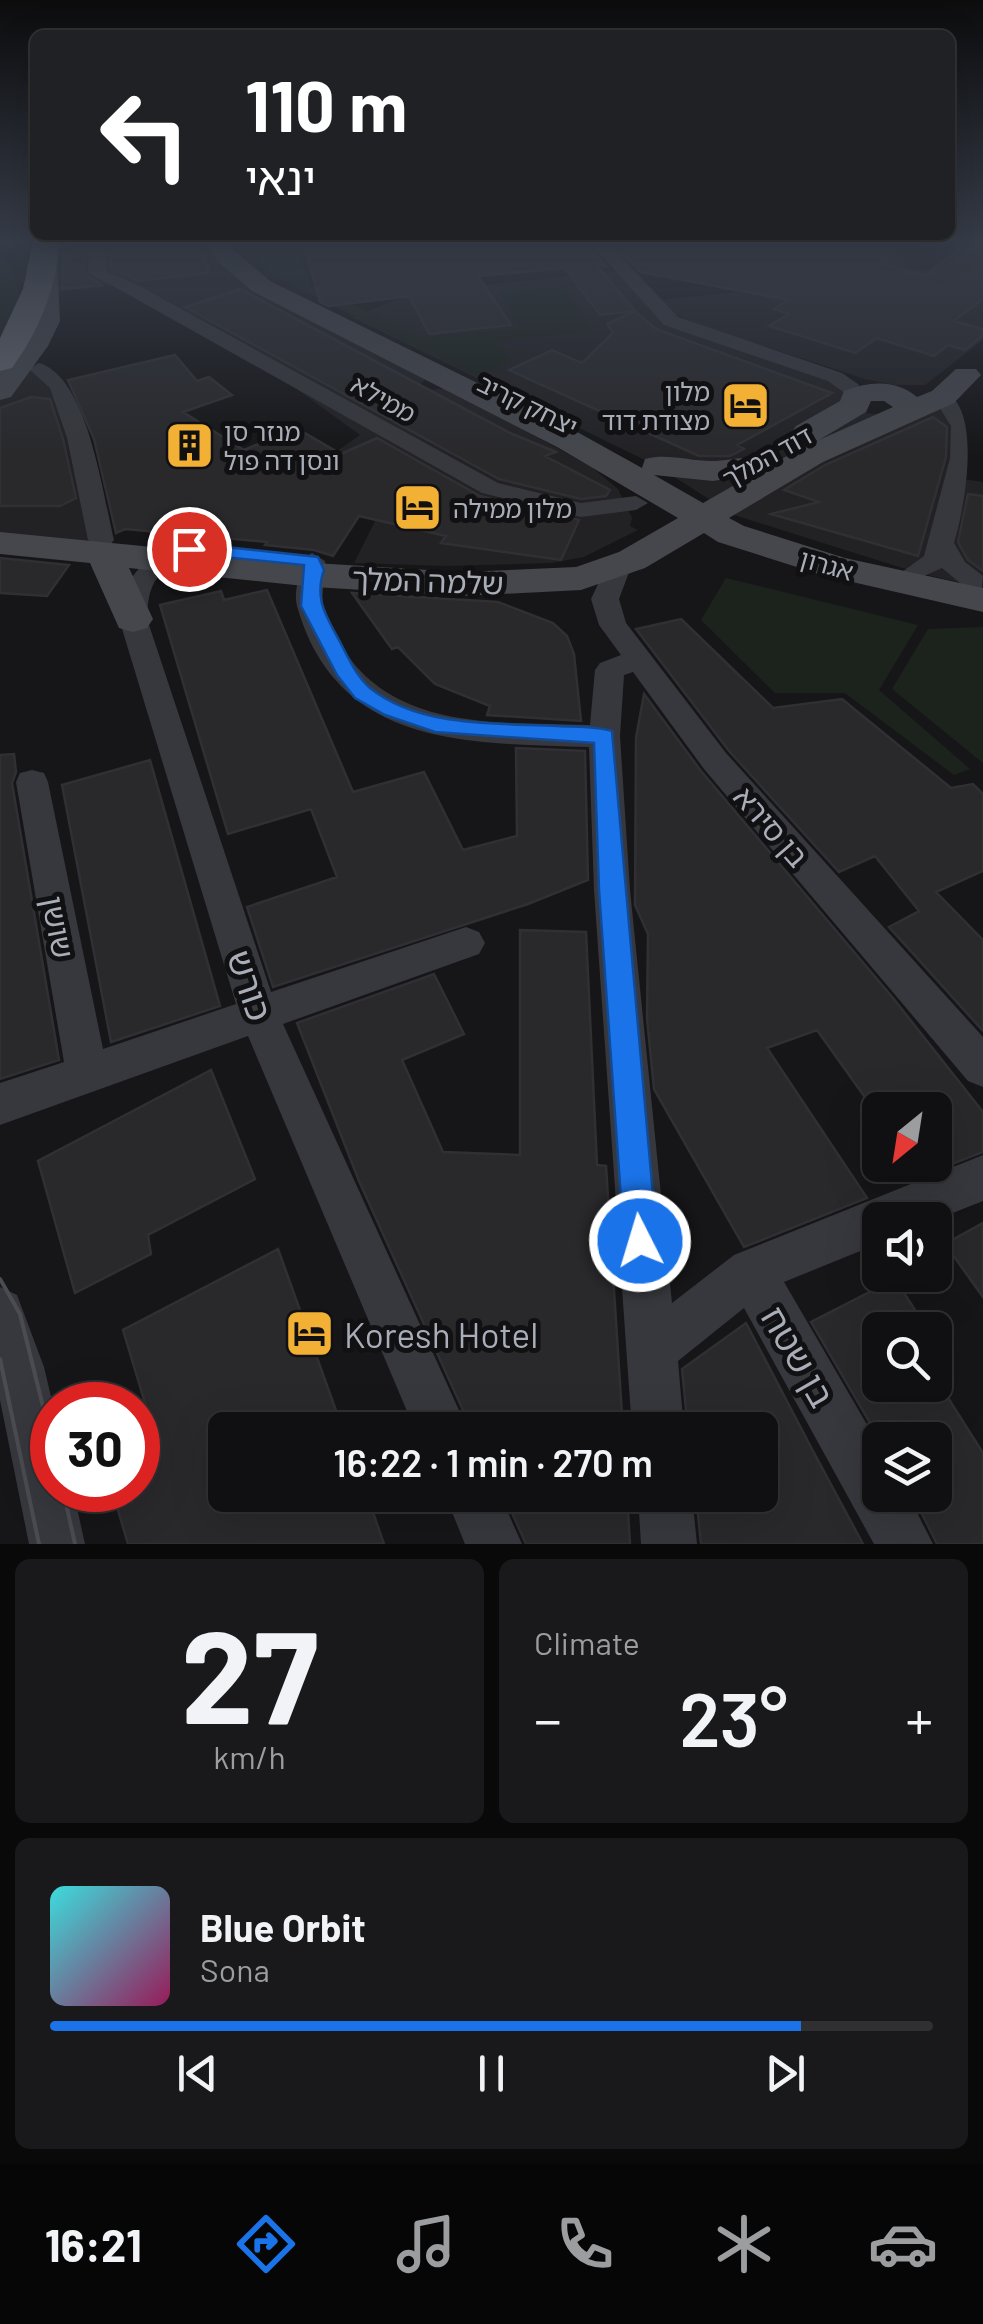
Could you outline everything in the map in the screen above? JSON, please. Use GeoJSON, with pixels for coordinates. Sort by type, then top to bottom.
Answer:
{"type":"FeatureCollection","features":[{"type":"Feature","properties":{"kind":"highway"},"geometry":{"type":"LineString","coordinates":[[10,349],[21,313]]}},
{"type":"Feature","properties":{"kind":"street"},"geometry":{"type":"LineString","coordinates":[[0,391],[34,346],[46,321],[45,313]]}},
{"type":"Feature","properties":{"kind":"street","name":"ממילא"},"geometry":{"type":"LineString","coordinates":[[175,313],[490,488],[581,510],[637,516]]}},
{"type":"Feature","properties":{"kind":"street","name":"יצחק קריב"},"geometry":{"type":"LineString","coordinates":[[314,313],[568,440],[619,470],[700,506]]}},
{"type":"Feature","properties":{"kind":"street","name":"יצחק קריב"},"geometry":{"type":"LineString","coordinates":[[341,313],[657,466],[700,506]]}},
{"type":"Feature","properties":{"kind":"street"},"geometry":{"type":"LineString","coordinates":[[664,313],[671,321],[835,377],[851,388],[855,401],[866,413],[899,407]]}},
{"type":"Feature","properties":{"kind":"street","name":"דוד המלך"},"geometry":{"type":"LineString","coordinates":[[899,407],[943,398],[975,369]]}},
{"type":"Feature","properties":{"kind":"street","name":"דוד המלך"},"geometry":{"type":"LineString","coordinates":[[700,506],[811,455],[975,369]]}},
{"type":"Feature","properties":{"kind":"street"},"geometry":{"type":"LineString","coordinates":[[40,370],[59,385],[78,438],[102,546],[134,619]]}},
{"type":"Feature","properties":{"kind":"street"},"geometry":{"type":"LineString","coordinates":[[928,558],[956,478],[963,431],[955,411],[943,398]]}},
{"type":"Feature","properties":{"kind":"street","name":"דוד המלך"},"geometry":{"type":"LineString","coordinates":[[700,506],[749,466],[855,401]]}},
{"type":"Feature","properties":{"kind":"street"},"geometry":{"type":"LineString","coordinates":[[657,466],[713,471],[749,466]]}},
{"type":"Feature","properties":{"kind":"street"},"geometry":{"type":"LineString","coordinates":[[619,470],[637,516]]}},
{"type":"Feature","properties":{"kind":"street","name":"שלמה המלך"},"geometry":{"type":"LineString","coordinates":[[312,568],[550,562],[584,557],[637,516],[700,506]]}},
{"type":"Feature","properties":{"kind":"street","name":"שלמה המלך"},"geometry":{"type":"LineString","coordinates":[[0,528],[102,546],[492,585],[581,578],[618,567],[700,506]]}},
{"type":"Feature","properties":{"kind":"street","name":"אגרון"},"geometry":{"type":"LineString","coordinates":[[700,506],[762,525],[928,558],[982,592]]}},
{"type":"Feature","properties":{"kind":"street","name":"אגרון"},"geometry":{"type":"LineString","coordinates":[[700,506],[748,540],[817,561],[982,592]]}},
{"type":"Feature","properties":{"kind":"street","name":"שלמה המלך"},"geometry":{"type":"LineString","coordinates":[[0,543],[102,546]]}},
{"type":"Feature","properties":{"kind":"street"},"geometry":{"type":"LineString","coordinates":[[134,619],[133,603],[140,582],[176,554]]}},
{"type":"Feature","properties":{"kind":"street","name":"בן סירא"},"geometry":{"type":"LineString","coordinates":[[618,567],[607,586],[607,614],[638,659],[716,760],[983,1067]]}},
{"type":"Feature","properties":{"kind":"street"},"geometry":{"type":"LineString","coordinates":[[312,568],[311,606],[348,675],[362,692],[392,710],[435,724],[476,730],[604,736]]}},
{"type":"Feature","properties":{"kind":"street","name":"כורש"},"geometry":{"type":"LineString","coordinates":[[134,619],[258,1012],[434,1412]]}},
{"type":"Feature","properties":{"kind":"street"},"geometry":{"type":"LineString","coordinates":[[638,659],[610,670],[604,736],[625,1077],[656,1412]]}},
{"type":"Feature","properties":{"kind":"street","name":"שושן"},"geometry":{"type":"LineString","coordinates":[[32,782],[87,1072]]}},
{"type":"Feature","properties":{"kind":"street"},"geometry":{"type":"LineString","coordinates":[[0,1104],[466,943]]}},
{"type":"Feature","properties":{"kind":"street"},"geometry":{"type":"LineString","coordinates":[[651,1350],[751,1272],[983,1178]]}},
{"type":"Feature","properties":{"kind":"street","name":"בן שטח"},"geometry":{"type":"LineString","coordinates":[[751,1272],[905,1544]]}},
{"type":"Feature","properties":{"kind":"street"},"geometry":{"type":"LineString","coordinates":[[0,1312],[19,1368],[57,1544]]}},
{"type":"Feature","properties":{"kind":"street"},"geometry":{"type":"LineString","coordinates":[[480,1512],[494,1544]]}},
{"type":"Feature","properties":{"kind":"street"},"geometry":{"type":"LineString","coordinates":[[666,1512],[669,1544]]}},
{"type":"Feature","properties":{"kind":"shaded area"},"geometry":{"type":"Polygon","coordinates":[[[0,313],[13,313],[0,345],[0,313]]]}},
{"type":"Feature","properties":{"kind":"shaded area"},"geometry":{"type":"Polygon","coordinates":[[[184,313],[317,313],[426,378],[420,385],[428,390],[449,388],[593,468],[618,489],[632,518],[630,526],[638,530],[584,557],[551,563],[354,563],[376,519],[327,458],[360,435],[220,333],[184,313]]]}},
{"type":"Feature","properties":{"kind":"shaded area"},"geometry":{"type":"Polygon","coordinates":[[[348,313],[370,313],[421,337],[521,329],[511,313],[581,313],[591,331],[497,341],[512,359],[479,377],[348,313]]]}},
{"type":"Feature","properties":{"kind":"shaded area"},"geometry":{"type":"Polygon","coordinates":[[[362,313],[662,313],[835,377],[866,413],[902,416],[952,407],[957,478],[983,482],[983,588],[915,572],[734,515],[657,466],[352,317],[362,313]]]}},
{"type":"Feature","properties":{"kind":"shaded area"},"geometry":{"type":"Polygon","coordinates":[[[673,313],[983,313],[983,340],[925,385],[895,385],[865,379],[673,313]]]}},
{"type":"Feature","properties":{"kind":"shaded area"},"geometry":{"type":"Polygon","coordinates":[[[29,364],[47,376],[104,551],[0,541],[0,378],[29,364]]]}},
{"type":"Feature","properties":{"kind":"shaded area"},"geometry":{"type":"Polygon","coordinates":[[[726,578],[918,625],[879,690],[970,769],[954,775],[845,693],[775,693],[701,620],[726,578]]]}},
{"type":"Feature","properties":{"kind":"shaded area"},"geometry":{"type":"Polygon","coordinates":[[[983,627],[983,763],[892,689],[928,629],[983,627]]]}},
{"type":"Feature","properties":{"kind":"building"},"geometry":{"type":"Polygon","coordinates":[[[196,313],[285,313],[510,433],[556,452],[545,456],[610,490],[606,496],[581,499],[499,479],[196,313]]]}},
{"type":"Feature","properties":{"kind":"building"},"geometry":{"type":"Polygon","coordinates":[[[418,313],[503,313],[511,325],[429,334],[418,313]]]}},
{"type":"Feature","properties":{"kind":"building"},"geometry":{"type":"Polygon","coordinates":[[[637,313],[656,329],[832,393],[737,445],[744,449],[730,456],[699,456],[509,370],[552,350],[582,363],[613,333],[607,324],[637,313]]]}},
{"type":"Feature","properties":{"kind":"building"},"geometry":{"type":"Polygon","coordinates":[[[964,313],[954,321],[983,329],[983,335],[965,350],[948,345],[934,356],[877,338],[855,353],[769,326],[789,314],[964,313]]]}},
{"type":"Feature","properties":{"kind":"building"},"geometry":{"type":"Polygon","coordinates":[[[175,355],[197,381],[209,377],[232,395],[183,412],[244,450],[296,428],[341,454],[377,438],[480,496],[579,520],[561,560],[441,543],[446,536],[359,516],[333,556],[265,545],[267,542],[125,529],[116,533],[94,439],[68,380],[175,355]]]}},
{"type":"Feature","properties":{"kind":"building"},"geometry":{"type":"Polygon","coordinates":[[[31,397],[50,399],[76,498],[60,506],[0,506],[0,408],[31,397]]]}},
{"type":"Feature","properties":{"kind":"building"},"geometry":{"type":"Polygon","coordinates":[[[933,417],[947,427],[946,457],[918,556],[771,514],[819,502],[784,490],[825,465],[933,417]]]}},
{"type":"Feature","properties":{"kind":"building"},"geometry":{"type":"Polygon","coordinates":[[[968,494],[983,496],[983,571],[968,560],[958,542],[968,494]]]}},
{"type":"Feature","properties":{"kind":"building"},"geometry":{"type":"Polygon","coordinates":[[[0,558],[69,565],[47,596],[0,593],[0,558]]]}},
{"type":"Feature","properties":{"kind":"building"},"geometry":{"type":"Polygon","coordinates":[[[267,590],[353,792],[424,772],[463,850],[517,836],[516,748],[585,751],[588,880],[528,904],[273,987],[247,907],[337,877],[311,809],[228,834],[160,605],[221,591],[224,600],[267,590]]]}},
{"type":"Feature","properties":{"kind":"building"},"geometry":{"type":"Polygon","coordinates":[[[352,593],[498,602],[553,623],[567,636],[574,654],[581,721],[487,715],[490,706],[435,684],[398,647],[392,649],[352,593]]]}},
{"type":"Feature","properties":{"kind":"building"},"geometry":{"type":"Polygon","coordinates":[[[681,619],[773,708],[842,699],[951,788],[973,784],[983,794],[983,871],[936,892],[983,940],[983,1031],[889,927],[919,911],[875,856],[839,872],[729,751],[636,629],[681,619]]]}},
{"type":"Feature","properties":{"kind":"building"},"geometry":{"type":"Polygon","coordinates":[[[644,694],[701,771],[893,998],[983,1112],[983,1152],[952,1164],[952,1092],[862,1093],[817,1030],[767,1048],[867,1198],[744,1247],[654,1089],[647,1018],[648,934],[635,905],[636,738],[644,694]]]}},
{"type":"Feature","properties":{"kind":"building"},"geometry":{"type":"Polygon","coordinates":[[[14,754],[16,772],[12,783],[59,1060],[0,1079],[0,755],[14,754]]]}},
{"type":"Feature","properties":{"kind":"building"},"geometry":{"type":"Polygon","coordinates":[[[150,760],[220,1006],[111,1042],[62,785],[150,760]]]}},
{"type":"Feature","properties":{"kind":"building"},"geometry":{"type":"Polygon","coordinates":[[[520,930],[586,932],[597,1165],[606,1166],[622,1412],[464,1412],[359,1181],[297,1023],[434,974],[464,1034],[402,1060],[443,1152],[520,1155],[520,930]]]}},
{"type":"Feature","properties":{"kind":"building"},"geometry":{"type":"Polygon","coordinates":[[[211,1070],[255,1179],[148,1235],[151,1254],[75,1293],[38,1161],[211,1070]]]}},
{"type":"Feature","properties":{"kind":"building"},"geometry":{"type":"Polygon","coordinates":[[[983,1223],[983,1297],[952,1254],[952,1240],[983,1223]]]}},
{"type":"Feature","properties":{"kind":"building"},"geometry":{"type":"Polygon","coordinates":[[[278,1249],[337,1412],[208,1412],[208,1512],[373,1512],[384,1544],[128,1544],[119,1512],[160,1512],[160,1382],[139,1382],[123,1330],[278,1249]]]}},
{"type":"Feature","properties":{"kind":"building"},"geometry":{"type":"Polygon","coordinates":[[[870,1292],[903,1292],[916,1312],[862,1312],[862,1402],[951,1402],[983,1453],[983,1544],[937,1544],[921,1512],[952,1512],[952,1422],[869,1422],[811,1322],[870,1292]]]}},
{"type":"Feature","properties":{"kind":"building"},"geometry":{"type":"Polygon","coordinates":[[[746,1323],[863,1544],[701,1544],[698,1512],[778,1512],[778,1412],[686,1412],[682,1369],[746,1323]]]}},
{"type":"Feature","properties":{"kind":"building"},"geometry":{"type":"Polygon","coordinates":[[[512,1512],[628,1512],[630,1544],[526,1544],[512,1512]]]}},
{"type":"Feature","properties":{"kind":"tram line"},"geometry":{"type":"LineString","coordinates":[[0,1279],[20,1314],[37,1382]]}},
{"type":"Feature","properties":{"kind":"tram line"},"geometry":{"type":"LineString","coordinates":[[0,1359],[39,1544]]}},
{"type":"Feature","properties":{"kind":"tram line"},"geometry":{"type":"LineString","coordinates":[[68,1512],[75,1544]]}},
{"type":"Feature","properties":{"kind":"place","name":"מלון מצודת דוד"},"geometry":{"type":"Point","coordinates":[745,405]}},
{"type":"Feature","properties":{"kind":"place","name":"מנזר סן ונסן דה פול"},"geometry":{"type":"Point","coordinates":[189,445]}},
{"type":"Feature","properties":{"kind":"place","name":"מלון ממילה"},"geometry":{"type":"Point","coordinates":[418,508]}},
{"type":"Feature","properties":{"kind":"place","name":"Koresh Hotel"},"geometry":{"type":"Point","coordinates":[309,1334]}},
{"type":"Feature","properties":{"kind":"route"},"geometry":{"type":"LineString","coordinates":[[189,549],[312,561],[309,600],[348,675],[362,692],[392,710],[435,724],[476,730],[604,736],[640,1241]]}}]}
